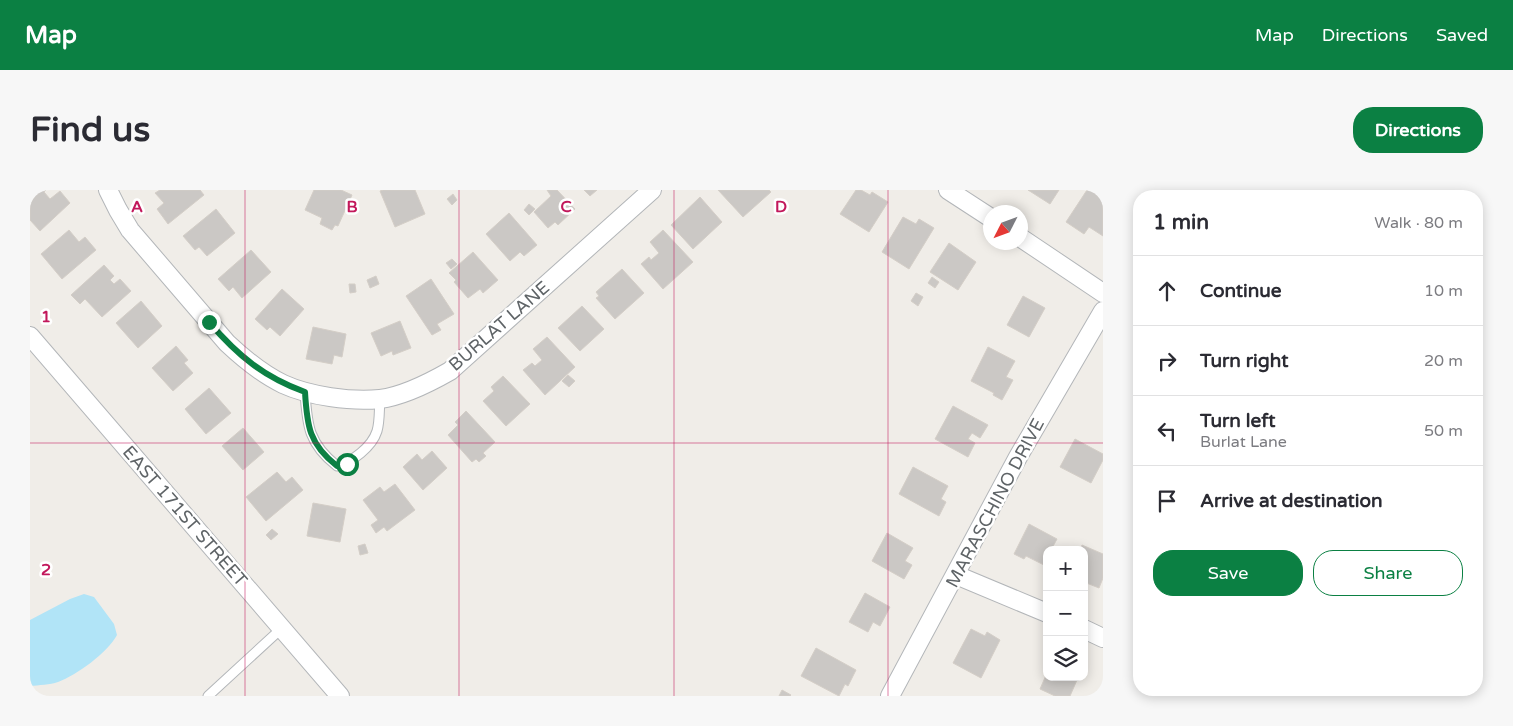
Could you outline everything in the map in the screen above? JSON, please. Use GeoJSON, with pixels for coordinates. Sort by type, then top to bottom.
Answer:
{"type":"FeatureCollection","features":[{"type":"Feature","properties":{"kind":"street","name":"BURLAT LANE"},"geometry":{"type":"LineString","coordinates":[[108,190],[130,230],[227,344],[262,372],[282,384],[305,392],[330,397],[380,399],[416,388],[450,371],[652,190]]}},
{"type":"Feature","properties":{"kind":"street"},"geometry":{"type":"LineString","coordinates":[[948,190],[983,213]]}},
{"type":"Feature","properties":{"kind":"street"},"geometry":{"type":"LineString","coordinates":[[1028,243],[1103,293]]}},
{"type":"Feature","properties":{"kind":"street","name":"MARASCHINO DRIVE"},"geometry":{"type":"LineString","coordinates":[[890,696],[1018,457],[1103,311]]}},
{"type":"Feature","properties":{"kind":"street","name":"EAST 171ST STREET"},"geometry":{"type":"LineString","coordinates":[[30,336],[340,696]]}},
{"type":"Feature","properties":{"kind":"street"},"geometry":{"type":"LineString","coordinates":[[956,574],[1043,611]]}},
{"type":"Feature","properties":{"kind":"street"},"geometry":{"type":"LineString","coordinates":[[1088,631],[1103,638]]}},
{"type":"Feature","properties":{"kind":"lane"},"geometry":{"type":"LineString","coordinates":[[305,392],[306,417],[310,434],[318,449],[337,466],[347,464],[368,445],[377,431],[380,399]]}},
{"type":"Feature","properties":{"kind":"lane"},"geometry":{"type":"LineString","coordinates":[[208,696],[282,628]]}},
{"type":"Feature","properties":{"kind":"water"},"geometry":{"type":"Polygon","coordinates":[[[84,594],[94,597],[114,624],[117,635],[91,663],[66,679],[55,683],[30,686],[30,620],[70,599],[84,594]]]}},
{"type":"Feature","properties":{"kind":"building"},"geometry":{"type":"Polygon","coordinates":[[[30,190],[46,190],[44,192],[50,199],[60,191],[70,203],[40,231],[30,220],[30,190]]]}},
{"type":"Feature","properties":{"kind":"building"},"geometry":{"type":"Polygon","coordinates":[[[160,190],[200,190],[204,195],[168,224],[157,209],[164,203],[155,193],[160,190]]]}},
{"type":"Feature","properties":{"kind":"building"},"geometry":{"type":"Polygon","coordinates":[[[314,190],[341,190],[352,195],[338,226],[335,225],[332,230],[320,224],[322,218],[305,210],[314,190]]]}},
{"type":"Feature","properties":{"kind":"building"},"geometry":{"type":"Polygon","coordinates":[[[415,190],[425,214],[395,227],[380,191],[415,190]]]}},
{"type":"Feature","properties":{"kind":"building"},"geometry":{"type":"Polygon","coordinates":[[[547,190],[557,190],[575,209],[558,225],[555,222],[548,228],[534,212],[551,196],[547,190]]]}},
{"type":"Feature","properties":{"kind":"building"},"geometry":{"type":"Polygon","coordinates":[[[584,190],[597,190],[590,196],[584,190]]]}},
{"type":"Feature","properties":{"kind":"building"},"geometry":{"type":"Polygon","coordinates":[[[718,190],[769,190],[771,192],[743,217],[718,190]]]}},
{"type":"Feature","properties":{"kind":"building"},"geometry":{"type":"Polygon","coordinates":[[[856,190],[861,190],[870,195],[872,192],[888,202],[869,232],[840,214],[856,190]]]}},
{"type":"Feature","properties":{"kind":"building"},"geometry":{"type":"Polygon","coordinates":[[[1028,190],[1059,190],[1050,204],[1028,190]]]}},
{"type":"Feature","properties":{"kind":"building"},"geometry":{"type":"Polygon","coordinates":[[[1087,190],[1092,190],[1103,197],[1103,236],[1089,227],[1084,234],[1066,222],[1087,190]]]}},
{"type":"Feature","properties":{"kind":"building"},"geometry":{"type":"Polygon","coordinates":[[[453,194],[457,200],[452,205],[447,199],[453,194]]]}},
{"type":"Feature","properties":{"kind":"building"},"geometry":{"type":"Polygon","coordinates":[[[700,197],[722,222],[693,249],[671,225],[700,197]]]}},
{"type":"Feature","properties":{"kind":"building"},"geometry":{"type":"Polygon","coordinates":[[[529,204],[535,209],[529,215],[524,210],[529,204]]]}},
{"type":"Feature","properties":{"kind":"building"},"geometry":{"type":"Polygon","coordinates":[[[216,209],[235,233],[207,256],[199,247],[195,250],[183,236],[216,209]]]}},
{"type":"Feature","properties":{"kind":"building"},"geometry":{"type":"Polygon","coordinates":[[[509,213],[537,245],[524,256],[520,252],[510,261],[486,234],[509,213]]]}},
{"type":"Feature","properties":{"kind":"building"},"geometry":{"type":"Polygon","coordinates":[[[903,217],[916,224],[919,219],[934,228],[909,269],[882,252],[903,217]]]}},
{"type":"Feature","properties":{"kind":"building"},"geometry":{"type":"Polygon","coordinates":[[[69,230],[79,242],[85,237],[96,250],[62,279],[41,254],[69,230]]]}},
{"type":"Feature","properties":{"kind":"building"},"geometry":{"type":"Polygon","coordinates":[[[663,230],[693,262],[663,289],[641,264],[649,257],[651,260],[659,253],[650,242],[663,230]]]}},
{"type":"Feature","properties":{"kind":"building"},"geometry":{"type":"Polygon","coordinates":[[[949,243],[976,262],[958,290],[930,272],[949,243]]]}},
{"type":"Feature","properties":{"kind":"building"},"geometry":{"type":"Polygon","coordinates":[[[251,250],[271,272],[242,298],[233,287],[229,291],[218,279],[251,250]]]}},
{"type":"Feature","properties":{"kind":"building"},"geometry":{"type":"Polygon","coordinates":[[[473,252],[498,280],[483,293],[480,289],[468,298],[449,273],[473,252]]]}},
{"type":"Feature","properties":{"kind":"building"},"geometry":{"type":"Polygon","coordinates":[[[452,259],[457,264],[451,269],[446,263],[452,259]]]}},
{"type":"Feature","properties":{"kind":"building"},"geometry":{"type":"Polygon","coordinates":[[[104,265],[114,276],[110,280],[114,284],[120,279],[131,291],[102,317],[85,299],[80,304],[71,295],[104,265]]]}},
{"type":"Feature","properties":{"kind":"building"},"geometry":{"type":"Polygon","coordinates":[[[622,269],[644,293],[615,319],[596,298],[599,296],[596,292],[622,269]]]}},
{"type":"Feature","properties":{"kind":"building"},"geometry":{"type":"Polygon","coordinates":[[[376,276],[379,284],[370,288],[367,280],[376,276]]]}},
{"type":"Feature","properties":{"kind":"building"},"geometry":{"type":"Polygon","coordinates":[[[932,277],[939,282],[935,288],[928,283],[932,277]]]}},
{"type":"Feature","properties":{"kind":"building"},"geometry":{"type":"Polygon","coordinates":[[[431,279],[454,314],[437,324],[441,330],[432,335],[406,296],[431,279]]]}},
{"type":"Feature","properties":{"kind":"building"},"geometry":{"type":"Polygon","coordinates":[[[349,284],[355,284],[356,292],[350,293],[349,284]]]}},
{"type":"Feature","properties":{"kind":"building"},"geometry":{"type":"Polygon","coordinates":[[[282,289],[304,309],[280,336],[270,327],[267,330],[255,319],[282,289]]]}},
{"type":"Feature","properties":{"kind":"building"},"geometry":{"type":"Polygon","coordinates":[[[916,293],[923,297],[918,306],[911,301],[916,293]]]}},
{"type":"Feature","properties":{"kind":"building"},"geometry":{"type":"Polygon","coordinates":[[[1023,296],[1045,308],[1029,337],[1007,325],[1023,296]]]}},
{"type":"Feature","properties":{"kind":"building"},"geometry":{"type":"Polygon","coordinates":[[[141,301],[162,326],[138,348],[116,323],[141,301]]]}},
{"type":"Feature","properties":{"kind":"building"},"geometry":{"type":"Polygon","coordinates":[[[582,306],[604,329],[580,351],[558,328],[582,306]]]}},
{"type":"Feature","properties":{"kind":"building"},"geometry":{"type":"Polygon","coordinates":[[[400,321],[411,348],[393,355],[392,351],[381,356],[371,333],[400,321]]]}},
{"type":"Feature","properties":{"kind":"building"},"geometry":{"type":"Polygon","coordinates":[[[313,327],[346,334],[342,357],[334,355],[332,364],[306,359],[313,327]]]}},
{"type":"Feature","properties":{"kind":"building"},"geometry":{"type":"Polygon","coordinates":[[[547,337],[575,367],[545,395],[523,370],[532,363],[535,366],[542,360],[533,349],[547,337]]]}},
{"type":"Feature","properties":{"kind":"building"},"geometry":{"type":"Polygon","coordinates":[[[176,346],[188,360],[184,363],[193,373],[173,391],[152,368],[176,346]]]}},
{"type":"Feature","properties":{"kind":"building"},"geometry":{"type":"Polygon","coordinates":[[[988,347],[1015,361],[1006,377],[1013,380],[1002,400],[993,395],[994,393],[971,381],[988,347]]]}},
{"type":"Feature","properties":{"kind":"building"},"geometry":{"type":"Polygon","coordinates":[[[568,375],[575,381],[569,387],[562,381],[568,375]]]}},
{"type":"Feature","properties":{"kind":"building"},"geometry":{"type":"Polygon","coordinates":[[[503,376],[530,404],[506,426],[483,401],[494,391],[491,387],[503,376]]]}},
{"type":"Feature","properties":{"kind":"building"},"geometry":{"type":"Polygon","coordinates":[[[209,388],[231,413],[206,434],[185,409],[209,388]]]}},
{"type":"Feature","properties":{"kind":"building"},"geometry":{"type":"Polygon","coordinates":[[[953,406],[988,425],[980,438],[972,433],[968,439],[975,443],[968,457],[935,439],[953,406]]]}},
{"type":"Feature","properties":{"kind":"building"},"geometry":{"type":"Polygon","coordinates":[[[466,411],[495,442],[483,453],[486,456],[479,462],[476,459],[472,462],[448,435],[458,425],[455,422],[466,411]]]}},
{"type":"Feature","properties":{"kind":"building"},"geometry":{"type":"Polygon","coordinates":[[[243,428],[264,452],[243,470],[222,446],[243,428]]]}},
{"type":"Feature","properties":{"kind":"building"},"geometry":{"type":"Polygon","coordinates":[[[1075,439],[1103,454],[1103,460],[1091,483],[1060,467],[1075,439]]]}},
{"type":"Feature","properties":{"kind":"building"},"geometry":{"type":"Polygon","coordinates":[[[432,451],[447,468],[423,490],[403,467],[417,454],[422,460],[432,451]]]}},
{"type":"Feature","properties":{"kind":"building"},"geometry":{"type":"Polygon","coordinates":[[[913,467],[948,486],[941,499],[946,502],[939,516],[899,494],[913,467]]]}},
{"type":"Feature","properties":{"kind":"building"},"geometry":{"type":"Polygon","coordinates":[[[277,472],[286,482],[292,477],[303,490],[266,521],[246,497],[277,472]]]}},
{"type":"Feature","properties":{"kind":"building"},"geometry":{"type":"Polygon","coordinates":[[[395,484],[415,510],[387,531],[384,527],[376,533],[371,525],[378,520],[363,500],[380,487],[384,492],[395,484]]]}},
{"type":"Feature","properties":{"kind":"building"},"geometry":{"type":"Polygon","coordinates":[[[313,503],[346,509],[340,542],[307,536],[313,503]]]}},
{"type":"Feature","properties":{"kind":"building"},"geometry":{"type":"Polygon","coordinates":[[[1029,524],[1057,539],[1053,546],[1043,546],[1043,564],[1026,556],[1024,559],[1014,554],[1029,524]]]}},
{"type":"Feature","properties":{"kind":"building"},"geometry":{"type":"Polygon","coordinates":[[[272,529],[278,534],[271,540],[266,535],[272,529]]]}},
{"type":"Feature","properties":{"kind":"building"},"geometry":{"type":"Polygon","coordinates":[[[887,533],[913,548],[905,561],[912,565],[904,579],[872,561],[887,533]]]}},
{"type":"Feature","properties":{"kind":"building"},"geometry":{"type":"Polygon","coordinates":[[[365,544],[368,553],[360,555],[358,546],[365,544]]]}},
{"type":"Feature","properties":{"kind":"building"},"geometry":{"type":"Polygon","coordinates":[[[1088,548],[1103,554],[1103,578],[1099,588],[1088,584],[1088,548]]]}},
{"type":"Feature","properties":{"kind":"building"},"geometry":{"type":"Polygon","coordinates":[[[865,593],[890,607],[880,626],[873,622],[868,632],[849,622],[865,593]]]}},
{"type":"Feature","properties":{"kind":"building"},"geometry":{"type":"Polygon","coordinates":[[[971,629],[985,636],[987,632],[1000,640],[981,678],[953,663],[971,629]]]}},
{"type":"Feature","properties":{"kind":"building"},"geometry":{"type":"Polygon","coordinates":[[[816,648],[856,670],[848,686],[845,684],[839,696],[801,676],[816,648]]]}},
{"type":"Feature","properties":{"kind":"building"},"geometry":{"type":"Polygon","coordinates":[[[1044,681],[1077,681],[1070,696],[1055,696],[1040,689],[1044,681]]]}},
{"type":"Feature","properties":{"kind":"building"},"geometry":{"type":"Polygon","coordinates":[[[782,690],[791,695],[779,696],[782,690]]]}},
{"type":"Feature","properties":{"kind":"route"},"geometry":{"type":"LineString","coordinates":[[209,322],[227,344],[262,372],[282,384],[305,392],[306,417],[310,434],[318,449],[337,466],[347,464]]}}]}
